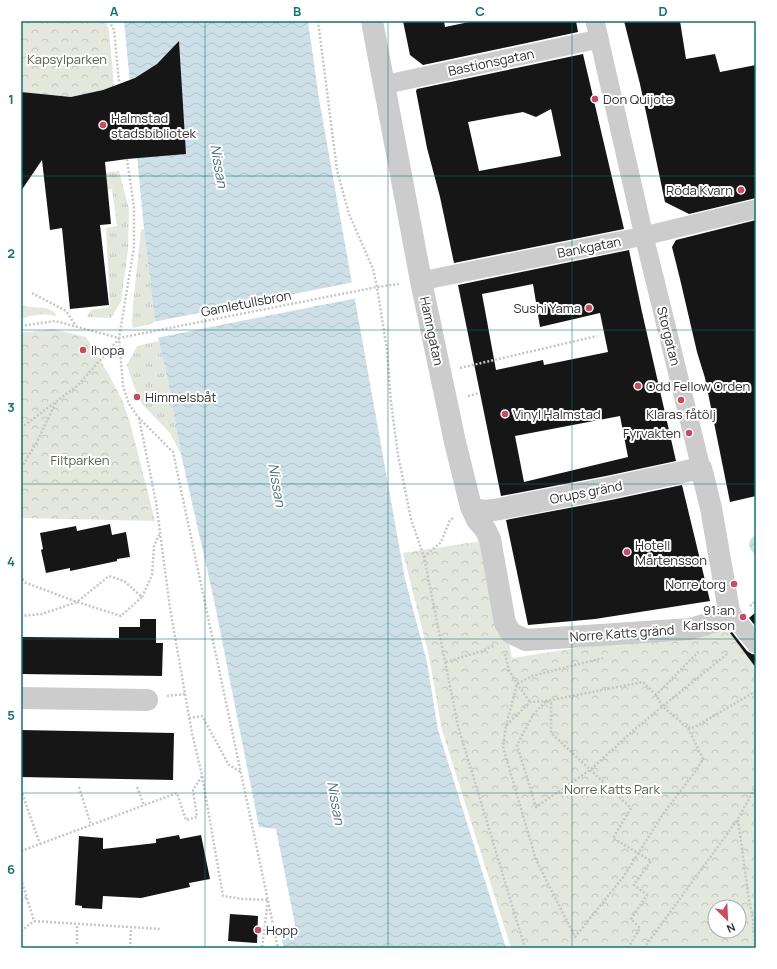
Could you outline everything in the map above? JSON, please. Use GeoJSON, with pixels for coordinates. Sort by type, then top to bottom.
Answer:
{"type":"FeatureCollection","features":[{"type":"Feature","properties":{"kind":"street","name":"Hamngatan"},"geometry":{"type":"LineString","coordinates":[[372,21],[421,281],[455,442],[471,507],[477,520],[485,529],[490,539],[507,641]]}},
{"type":"Feature","properties":{"kind":"street","name":"Bastionsgatan"},"geometry":{"type":"LineString","coordinates":[[383,85],[597,30]]}},
{"type":"Feature","properties":{"kind":"street","name":"Storgatan"},"geometry":{"type":"LineString","coordinates":[[597,30],[644,236],[711,508],[729,611],[756,644]]}},
{"type":"Feature","properties":{"kind":"street","name":"Bankgatan"},"geometry":{"type":"LineString","coordinates":[[421,281],[644,236],[756,209]]}},
{"type":"Feature","properties":{"kind":"street","name":"Orups gränd"},"geometry":{"type":"LineString","coordinates":[[471,507],[482,511],[494,510],[609,488],[701,468]]}},
{"type":"Feature","properties":{"kind":"street","name":"Norre Katts gränd"},"geometry":{"type":"LineString","coordinates":[[507,641],[690,629],[717,621],[729,611]]}},
{"type":"Feature","properties":{"kind":"street"},"geometry":{"type":"LineString","coordinates":[[21,698],[147,700]]}},
{"type":"Feature","properties":{"kind":"path"},"geometry":{"type":"LineString","coordinates":[[109,21],[114,30],[118,82]]}},
{"type":"Feature","properties":{"kind":"path"},"geometry":{"type":"LineString","coordinates":[[318,21],[338,170],[349,214],[373,269],[377,287],[387,350],[391,402],[398,455],[411,520],[424,557],[458,726],[525,948]]}},
{"type":"Feature","properties":{"kind":"path"},"geometry":{"type":"LineString","coordinates":[[127,159],[134,208],[134,247],[119,338],[123,386],[129,404],[138,417],[173,452],[278,948]]}},
{"type":"Feature","properties":{"kind":"path","name":"Gamletullsbron"},"geometry":{"type":"LineString","coordinates":[[119,338],[377,287]]}},
{"type":"Feature","properties":{"kind":"path"},"geometry":{"type":"LineString","coordinates":[[32,293],[66,311],[76,326]]}},
{"type":"Feature","properties":{"kind":"path"},"geometry":{"type":"LineString","coordinates":[[21,326],[55,321],[119,338]]}},
{"type":"Feature","properties":{"kind":"path"},"geometry":{"type":"LineString","coordinates":[[440,372],[598,336]]}},
{"type":"Feature","properties":{"kind":"path"},"geometry":{"type":"LineString","coordinates":[[21,428],[77,386],[119,338]]}},
{"type":"Feature","properties":{"kind":"path"},"geometry":{"type":"LineString","coordinates":[[21,468],[36,444],[56,402]]}},
{"type":"Feature","properties":{"kind":"path"},"geometry":{"type":"LineString","coordinates":[[138,417],[156,502],[170,608],[189,718],[202,775],[223,896],[243,899],[268,900]]}},
{"type":"Feature","properties":{"kind":"path"},"geometry":{"type":"LineString","coordinates":[[424,557],[441,542],[450,520],[471,507]]}},
{"type":"Feature","properties":{"kind":"path"},"geometry":{"type":"LineString","coordinates":[[21,575],[23,582],[121,616],[142,597],[152,575],[154,546],[160,533]]}},
{"type":"Feature","properties":{"kind":"path"},"geometry":{"type":"LineString","coordinates":[[21,616],[42,614],[77,602],[109,576],[124,581],[142,597]]}},
{"type":"Feature","properties":{"kind":"path"},"geometry":{"type":"LineString","coordinates":[[446,662],[482,651],[507,641],[509,670],[530,702]]}},
{"type":"Feature","properties":{"kind":"path"},"geometry":{"type":"LineString","coordinates":[[656,695],[698,652]]}},
{"type":"Feature","properties":{"kind":"path"},"geometry":{"type":"LineString","coordinates":[[546,701],[533,715],[517,745],[536,807],[590,770],[636,728],[727,654]]}},
{"type":"Feature","properties":{"kind":"path"},"geometry":{"type":"LineString","coordinates":[[506,726],[530,702],[546,701],[643,682],[656,695],[662,706],[688,728],[702,759],[695,772],[663,814],[624,876],[575,937],[536,860],[503,747],[506,726],[517,684],[532,676],[603,658]]}},
{"type":"Feature","properties":{"kind":"path"},"geometry":{"type":"LineString","coordinates":[[688,728],[695,727],[756,690]]}},
{"type":"Feature","properties":{"kind":"path"},"geometry":{"type":"LineString","coordinates":[[546,701],[552,703],[551,733],[631,808],[613,838],[651,861],[634,884],[647,895],[631,919],[640,928],[628,948]]}},
{"type":"Feature","properties":{"kind":"path"},"geometry":{"type":"LineString","coordinates":[[189,718],[202,716],[230,765],[240,772]]}},
{"type":"Feature","properties":{"kind":"path"},"geometry":{"type":"LineString","coordinates":[[21,851],[177,793],[186,820],[197,817],[193,790],[202,775]]}},
{"type":"Feature","properties":{"kind":"path"},"geometry":{"type":"LineString","coordinates":[[644,948],[738,820],[755,791],[756,786]]}},
{"type":"Feature","properties":{"kind":"path"},"geometry":{"type":"LineString","coordinates":[[78,787],[92,825]]}},
{"type":"Feature","properties":{"kind":"path"},"geometry":{"type":"LineString","coordinates":[[137,787],[144,805]]}},
{"type":"Feature","properties":{"kind":"path"},"geometry":{"type":"LineString","coordinates":[[21,790],[40,844]]}},
{"type":"Feature","properties":{"kind":"path"},"geometry":{"type":"LineString","coordinates":[[738,820],[753,919],[755,948]]}},
{"type":"Feature","properties":{"kind":"path"},"geometry":{"type":"LineString","coordinates":[[21,879],[34,921]]}},
{"type":"Feature","properties":{"kind":"path"},"geometry":{"type":"LineString","coordinates":[[21,900],[27,897]]}},
{"type":"Feature","properties":{"kind":"path"},"geometry":{"type":"LineString","coordinates":[[262,948],[268,900]]}},
{"type":"Feature","properties":{"kind":"path"},"geometry":{"type":"LineString","coordinates":[[21,931],[34,921],[77,925],[160,929]]}},
{"type":"Feature","properties":{"kind":"path"},"geometry":{"type":"LineString","coordinates":[[77,925],[77,948]]}},
{"type":"Feature","properties":{"kind":"path"},"geometry":{"type":"LineString","coordinates":[[130,948],[131,928]]}},
{"type":"Feature","properties":{"kind":"green space","name":"Kapsylparken"},"geometry":{"type":"Polygon","coordinates":[[[21,21],[106,21],[109,31],[114,86],[71,97],[21,92],[21,21]]]}},
{"type":"Feature","properties":{"kind":"green space"},"geometry":{"type":"Polygon","coordinates":[[[119,171],[129,209],[128,250],[121,301],[111,318],[87,317],[91,310],[110,307],[106,228],[117,226],[112,189],[60,196],[58,178],[119,171]]]}},
{"type":"Feature","properties":{"kind":"green space"},"geometry":{"type":"Polygon","coordinates":[[[144,229],[155,323],[133,328],[133,305],[141,230],[144,229]]]}},
{"type":"Feature","properties":{"kind":"green space"},"geometry":{"type":"Polygon","coordinates":[[[21,304],[29,307],[48,309],[57,316],[43,314],[21,319],[21,304]]]}},
{"type":"Feature","properties":{"kind":"green space","name":"Filtparken"},"geometry":{"type":"Polygon","coordinates":[[[53,329],[86,337],[108,373],[123,402],[131,426],[155,521],[21,518],[21,333],[53,329]]]}},
{"type":"Feature","properties":{"kind":"green space"},"geometry":{"type":"Polygon","coordinates":[[[159,341],[181,454],[170,433],[142,404],[133,384],[127,365],[137,346],[159,341]]]}},
{"type":"Feature","properties":{"kind":"green space","name":"Norre Katts Park"},"geometry":{"type":"Polygon","coordinates":[[[488,540],[512,658],[724,625],[756,668],[756,948],[511,948],[442,730],[429,656],[403,553],[488,540]]]}},
{"type":"Feature","properties":{"kind":"water","name":"Nissan"},"geometry":{"type":"Polygon","coordinates":[[[124,21],[308,21],[319,99],[405,579],[427,662],[438,730],[506,948],[284,948],[279,927],[295,925],[276,829],[259,827],[214,600],[181,454],[168,382],[155,323],[144,229],[124,21]]]}},
{"type":"Feature","properties":{"kind":"water"},"geometry":{"type":"Polygon","coordinates":[[[756,534],[756,555],[751,550],[749,544],[753,536],[756,534]]]}},
{"type":"Feature","properties":{"kind":"pier"},"geometry":{"type":"Polygon","coordinates":[[[354,282],[357,298],[156,338],[153,322],[354,282]]]}},
{"type":"Feature","properties":{"kind":"pier"},"geometry":{"type":"Polygon","coordinates":[[[259,827],[275,829],[295,926],[279,927],[279,925],[293,924],[274,831],[259,829],[259,827]]]}},
{"type":"Feature","properties":{"kind":"building"},"geometry":{"type":"Polygon","coordinates":[[[403,21],[444,21],[445,27],[474,21],[576,21],[578,32],[423,65],[410,55],[403,21]]]}},
{"type":"Feature","properties":{"kind":"building"},"geometry":{"type":"Polygon","coordinates":[[[624,21],[680,21],[686,59],[715,54],[720,72],[756,65],[756,198],[689,214],[665,202],[640,84],[624,21]]]}},
{"type":"Feature","properties":{"kind":"building","name":"Halmstad stadsbibliotek"},"geometry":{"type":"Polygon","coordinates":[[[179,41],[186,154],[105,162],[111,224],[100,225],[109,305],[70,309],[62,228],[50,230],[42,160],[21,191],[21,92],[71,97],[103,90],[135,78],[157,64],[179,41]]]}},
{"type":"Feature","properties":{"kind":"building"},"geometry":{"type":"Polygon","coordinates":[[[583,54],[624,229],[454,263],[440,197],[427,148],[416,91],[417,89],[583,54]],[[551,109],[536,117],[523,112],[468,122],[479,171],[561,156],[551,109]]]}},
{"type":"Feature","properties":{"kind":"building"},"geometry":{"type":"Polygon","coordinates":[[[756,220],[756,496],[730,502],[705,378],[697,352],[672,247],[676,240],[756,220]]]}},
{"type":"Feature","properties":{"kind":"building"},"geometry":{"type":"Polygon","coordinates":[[[629,250],[676,461],[501,496],[458,285],[629,250]],[[533,284],[482,294],[496,370],[543,360],[544,365],[608,352],[600,313],[540,327],[533,284]],[[620,416],[515,436],[524,482],[628,457],[620,416]]]}},
{"type":"Feature","properties":{"kind":"building","name":"Hotell Mårtensson"},"geometry":{"type":"Polygon","coordinates":[[[682,485],[710,601],[595,619],[528,625],[506,520],[682,485]]]}},
{"type":"Feature","properties":{"kind":"building"},"geometry":{"type":"Polygon","coordinates":[[[110,524],[112,535],[126,532],[130,557],[70,571],[70,568],[46,573],[41,550],[43,549],[40,533],[76,526],[77,531],[110,524]]]}},
{"type":"Feature","properties":{"kind":"building"},"geometry":{"type":"Polygon","coordinates":[[[756,612],[756,627],[749,618],[756,612]]]}},
{"type":"Feature","properties":{"kind":"building"},"geometry":{"type":"Polygon","coordinates":[[[140,619],[156,619],[156,643],[163,643],[162,676],[21,674],[21,637],[119,638],[119,627],[140,627],[140,619]]]}},
{"type":"Feature","properties":{"kind":"building"},"geometry":{"type":"Polygon","coordinates":[[[732,632],[747,651],[756,655],[756,668],[730,633],[732,632]]]}},
{"type":"Feature","properties":{"kind":"building"},"geometry":{"type":"Polygon","coordinates":[[[21,730],[174,733],[173,780],[21,777],[21,730]]]}},
{"type":"Feature","properties":{"kind":"building"},"geometry":{"type":"Polygon","coordinates":[[[179,835],[180,839],[201,835],[210,879],[189,883],[190,887],[141,898],[103,896],[102,909],[82,908],[82,906],[75,905],[79,836],[103,838],[103,849],[156,843],[156,839],[179,835]]]}},
{"type":"Feature","properties":{"kind":"building"},"geometry":{"type":"Polygon","coordinates":[[[230,914],[258,916],[257,943],[228,941],[230,914]]]}},
{"type":"Feature","properties":{"kind":"place","name":"Don Quijote"},"geometry":{"type":"Point","coordinates":[595,99]}},
{"type":"Feature","properties":{"kind":"place","name":"Halmstad stadsbibliotek"},"geometry":{"type":"Point","coordinates":[103,125]}},
{"type":"Feature","properties":{"kind":"place","name":"Röda Kvarn"},"geometry":{"type":"Point","coordinates":[741,190]}},
{"type":"Feature","properties":{"kind":"place","name":"Sushi Yama"},"geometry":{"type":"Point","coordinates":[589,308]}},
{"type":"Feature","properties":{"kind":"place","name":"Ihopa"},"geometry":{"type":"Point","coordinates":[83,350]}},
{"type":"Feature","properties":{"kind":"place","name":"Odd Fellow Orden"},"geometry":{"type":"Point","coordinates":[638,386]}},
{"type":"Feature","properties":{"kind":"place","name":"Himmelsbåt"},"geometry":{"type":"Point","coordinates":[137,397]}},
{"type":"Feature","properties":{"kind":"place","name":"Klaras fåtölj"},"geometry":{"type":"Point","coordinates":[681,400]}},
{"type":"Feature","properties":{"kind":"place","name":"Vinyl Halmstad"},"geometry":{"type":"Point","coordinates":[505,414]}},
{"type":"Feature","properties":{"kind":"place","name":"Fyrvakten"},"geometry":{"type":"Point","coordinates":[689,433]}},
{"type":"Feature","properties":{"kind":"place","name":"Hotell Mårtensson"},"geometry":{"type":"Point","coordinates":[627,552]}},
{"type":"Feature","properties":{"kind":"place","name":"Norre torg"},"geometry":{"type":"Point","coordinates":[734,584]}},
{"type":"Feature","properties":{"kind":"place","name":"91:an Karlsson"},"geometry":{"type":"Point","coordinates":[743,617]}},
{"type":"Feature","properties":{"kind":"place","name":"Hopp"},"geometry":{"type":"Point","coordinates":[258,930]}}]}
